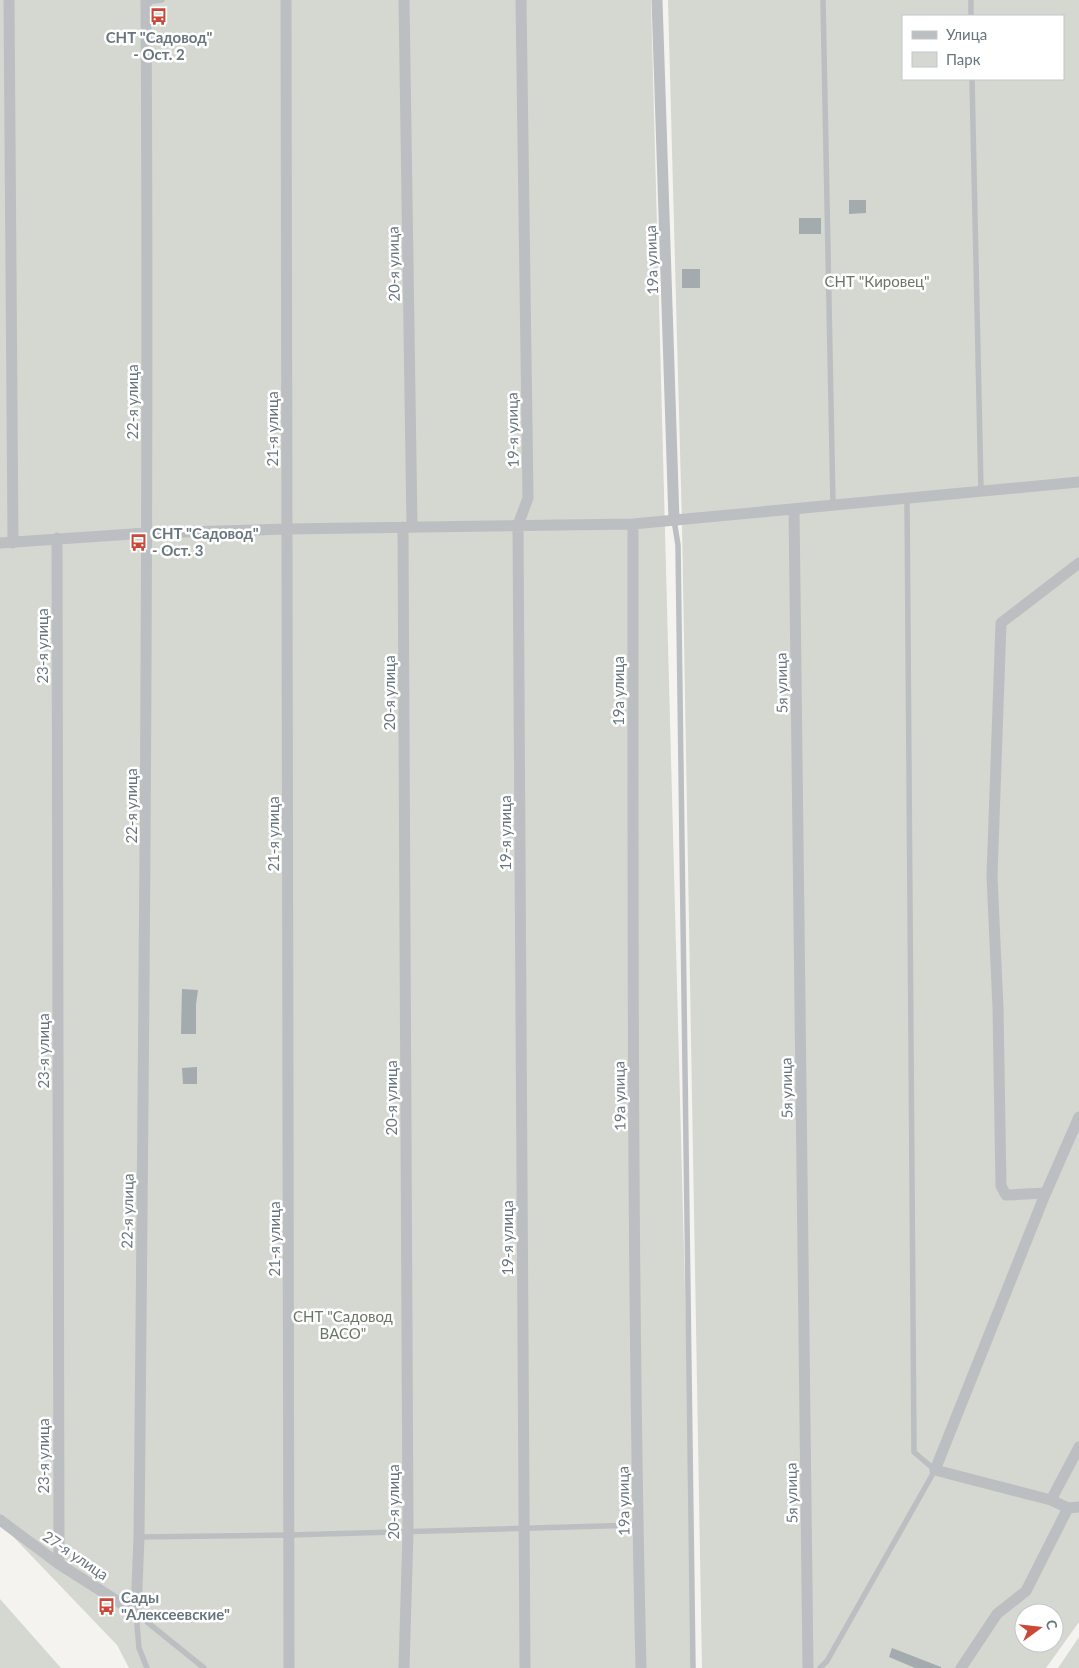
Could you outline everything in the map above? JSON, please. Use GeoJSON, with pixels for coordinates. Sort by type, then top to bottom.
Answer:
{"type":"FeatureCollection","features":[{"type":"Feature","properties":{"kind":"street"},"geometry":{"type":"LineString","coordinates":[[9,0],[12,543]]}},
{"type":"Feature","properties":{"kind":"street","name":"21-я улица"},"geometry":{"type":"LineString","coordinates":[[286,0],[289,1668]]}},
{"type":"Feature","properties":{"kind":"street","name":"20-я улица"},"geometry":{"type":"LineString","coordinates":[[404,0],[408,527],[408,1532],[404,1668]]}},
{"type":"Feature","properties":{"kind":"street","name":"19-я улица"},"geometry":{"type":"LineString","coordinates":[[521,0],[528,498],[518,525],[525,1668]]}},
{"type":"Feature","properties":{"kind":"street","name":"19а улица"},"geometry":{"type":"LineString","coordinates":[[657,0],[674,520]]}},
{"type":"Feature","properties":{"kind":"street","name":"22-я улица"},"geometry":{"type":"LineString","coordinates":[[136,1613],[139,1537],[146,932],[146,1]]}},
{"type":"Feature","properties":{"kind":"street"},"geometry":{"type":"LineString","coordinates":[[0,543],[147,533],[287,528],[633,524],[1079,482]]}},
{"type":"Feature","properties":{"kind":"street","name":"5я улица"},"geometry":{"type":"LineString","coordinates":[[794,508],[808,1668]]}},
{"type":"Feature","properties":{"kind":"street","name":"19а улица"},"geometry":{"type":"LineString","coordinates":[[633,524],[633,1002],[641,1668]]}},
{"type":"Feature","properties":{"kind":"street","name":"23-я улица"},"geometry":{"type":"LineString","coordinates":[[57,538],[59,1564]]}},
{"type":"Feature","properties":{"kind":"street"},"geometry":{"type":"LineString","coordinates":[[1046,1193],[1006,1195],[1001,1186],[998,1008],[992,876],[1000,623],[1079,563]]}},
{"type":"Feature","properties":{"kind":"street"},"geometry":{"type":"LineString","coordinates":[[961,1668],[998,1614],[1026,1592],[1074,1508],[1051,1500],[935,1470],[1046,1193],[1079,1117]]}},
{"type":"Feature","properties":{"kind":"street"},"geometry":{"type":"LineString","coordinates":[[1051,1500],[1079,1447]]}},
{"type":"Feature","properties":{"kind":"street","name":"27-я улица"},"geometry":{"type":"LineString","coordinates":[[0,1520],[59,1564],[136,1613]]}},
{"type":"Feature","properties":{"kind":"lane"},"geometry":{"type":"LineString","coordinates":[[146,1],[162,0]]}},
{"type":"Feature","properties":{"kind":"lane"},"geometry":{"type":"LineString","coordinates":[[823,0],[833,505]]}},
{"type":"Feature","properties":{"kind":"lane"},"geometry":{"type":"LineString","coordinates":[[970,0],[971,15]]}},
{"type":"Feature","properties":{"kind":"lane"},"geometry":{"type":"LineString","coordinates":[[972,80],[981,491]]}},
{"type":"Feature","properties":{"kind":"lane"},"geometry":{"type":"LineString","coordinates":[[820,1668],[827,1661],[935,1470],[914,1452],[907,498]]}},
{"type":"Feature","properties":{"kind":"lane"},"geometry":{"type":"LineString","coordinates":[[674,520],[678,545],[693,1668]]}},
{"type":"Feature","properties":{"kind":"lane"},"geometry":{"type":"LineString","coordinates":[[139,1537],[289,1535],[638,1525]]}},
{"type":"Feature","properties":{"kind":"lane"},"geometry":{"type":"LineString","coordinates":[[136,1613],[139,1648],[147,1668]]}},
{"type":"Feature","properties":{"kind":"lane"},"geometry":{"type":"LineString","coordinates":[[136,1613],[204,1668]]}},
{"type":"Feature","properties":{"kind":"green space","name":"СНТ \"Садовод ВАСО\""},"geometry":{"type":"Polygon","coordinates":[[[0,0],[651,0],[695,1668],[129,1668],[117,1645],[0,1523],[0,0]]]}},
{"type":"Feature","properties":{"kind":"green space","name":"СНТ \"Кировец\""},"geometry":{"type":"Polygon","coordinates":[[[668,0],[1079,0],[1079,1622],[1064,1643],[1064,1603],[1014,1603],[1014,1653],[1057,1653],[1046,1668],[702,1668],[682,524],[668,0]]]}},
{"type":"Feature","properties":{"kind":"green space"},"geometry":{"type":"Polygon","coordinates":[[[0,1599],[61,1668],[0,1668],[0,1599]]]}},
{"type":"Feature","properties":{"kind":"green space"},"geometry":{"type":"Polygon","coordinates":[[[1079,1637],[1079,1668],[1058,1668],[1079,1637]]]}},
{"type":"Feature","properties":{"kind":"building"},"geometry":{"type":"Polygon","coordinates":[[[849,200],[866,200],[866,213],[849,214],[849,200]]]}},
{"type":"Feature","properties":{"kind":"building"},"geometry":{"type":"Polygon","coordinates":[[[799,218],[821,218],[821,234],[799,234],[799,218]]]}},
{"type":"Feature","properties":{"kind":"building"},"geometry":{"type":"Polygon","coordinates":[[[682,269],[700,269],[700,288],[682,288],[682,269]]]}},
{"type":"Feature","properties":{"kind":"building"},"geometry":{"type":"Polygon","coordinates":[[[182,989],[198,990],[196,1034],[181,1034],[182,989]]]}},
{"type":"Feature","properties":{"kind":"building"},"geometry":{"type":"Polygon","coordinates":[[[197,1067],[197,1084],[183,1084],[182,1068],[197,1067]]]}},
{"type":"Feature","properties":{"kind":"building"},"geometry":{"type":"Polygon","coordinates":[[[892,1648],[941,1668],[915,1668],[889,1657],[892,1648]]]}},
{"type":"Feature","properties":{"kind":"place","name":"СНТ \"Садовод\" - Ост. 2"},"geometry":{"type":"Point","coordinates":[159,16]}},
{"type":"Feature","properties":{"kind":"place","name":"СНТ \"Садовод\" - Ост. 3"},"geometry":{"type":"Point","coordinates":[138,542]}},
{"type":"Feature","properties":{"kind":"place","name":"Сады \"Алексеевские\""},"geometry":{"type":"Point","coordinates":[107,1606]}}]}
